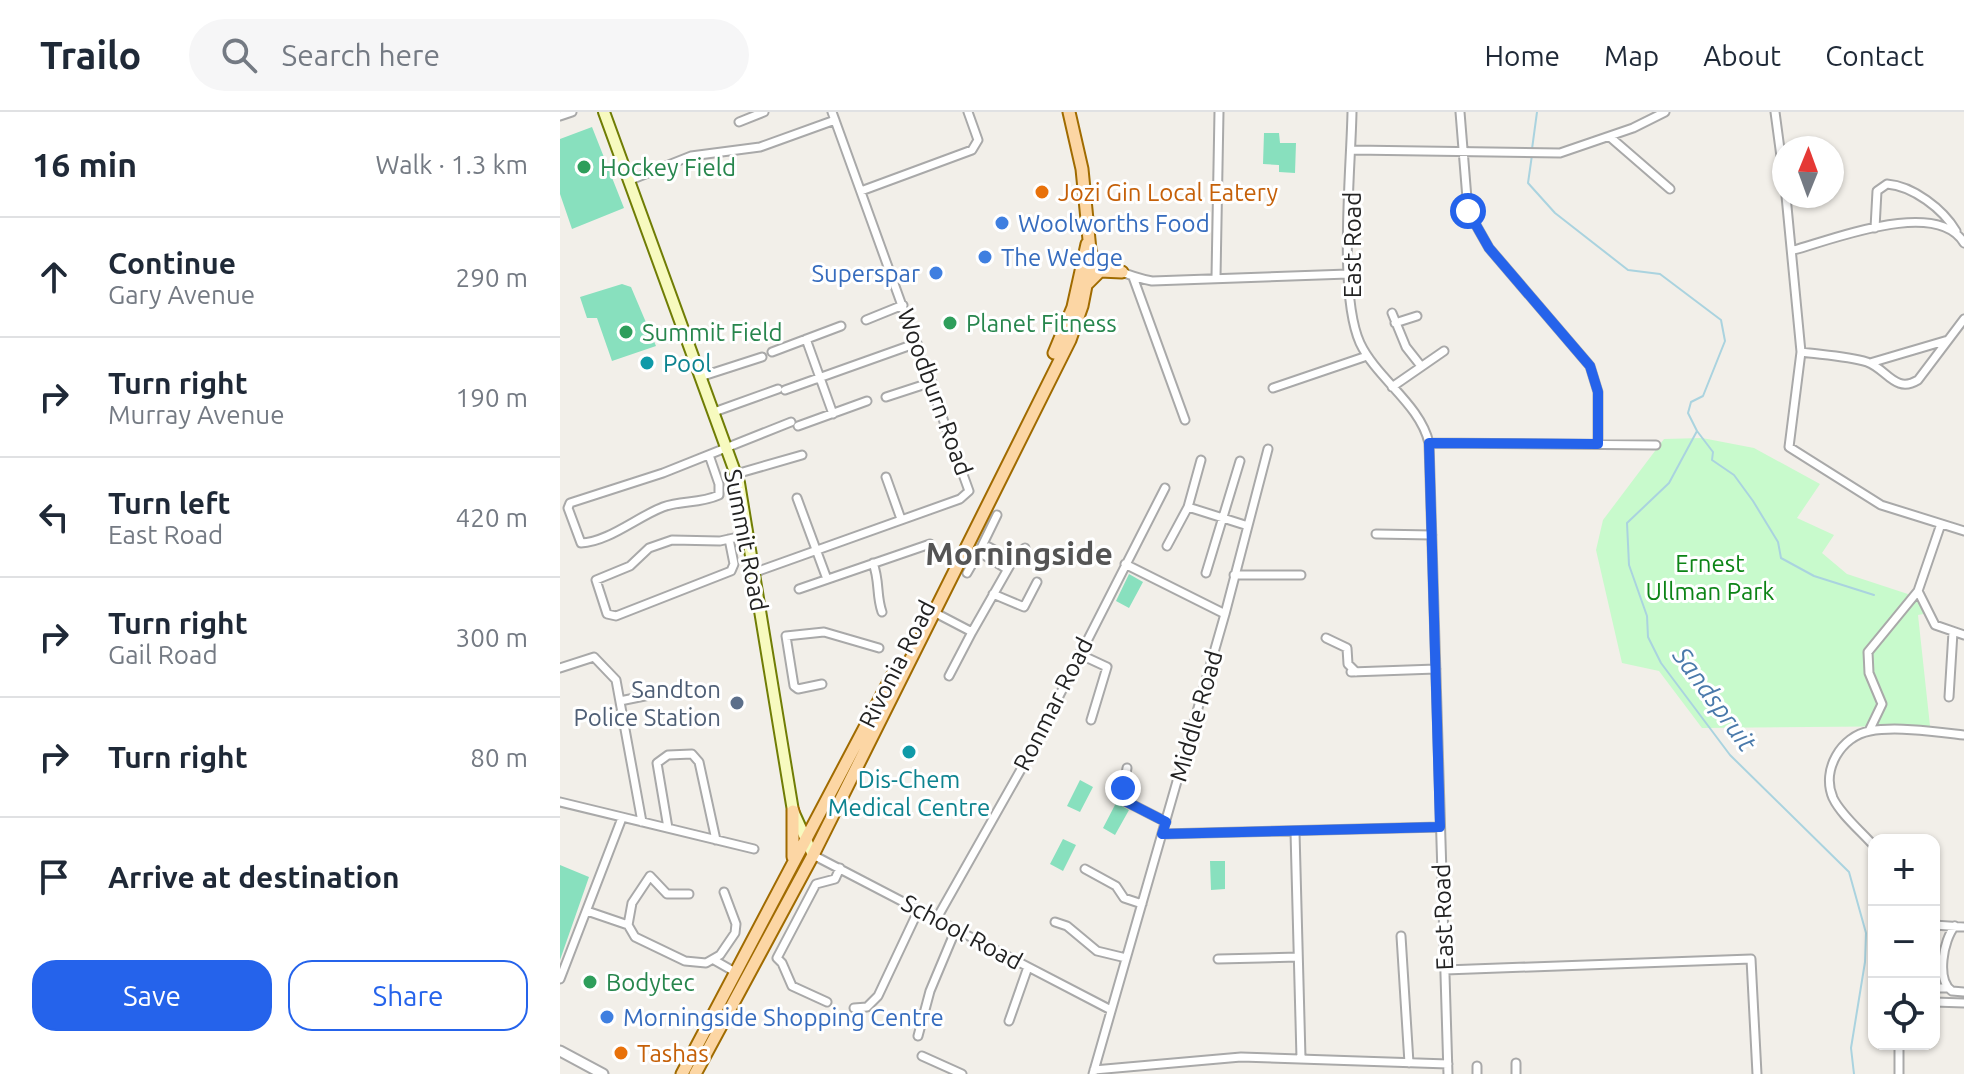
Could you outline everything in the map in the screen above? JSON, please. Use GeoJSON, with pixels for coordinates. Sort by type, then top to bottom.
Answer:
{"type":"FeatureCollection","features":[{"type":"Feature","properties":{"kind":"main road","name":"Summit Road"},"geometry":{"type":"LineString","coordinates":[[604,112],[736,474],[792,810],[813,855]]}},
{"type":"Feature","properties":{"kind":"main road","name":"Rivonia Road"},"geometry":{"type":"LineString","coordinates":[[695,1074],[813,855],[1062,338],[1082,286],[1086,255],[1086,201],[1069,112]]}},
{"type":"Feature","properties":{"kind":"main road"},"geometry":{"type":"LineString","coordinates":[[1082,286],[1086,255]]}},
{"type":"Feature","properties":{"kind":"main road"},"geometry":{"type":"LineString","coordinates":[[1082,286],[1100,271],[1128,274]]}},
{"type":"Feature","properties":{"kind":"main road","name":"Rivonia Road"},"geometry":{"type":"LineString","coordinates":[[682,1074],[929,609]]}},
{"type":"Feature","properties":{"kind":"main road"},"geometry":{"type":"LineString","coordinates":[[867,722],[880,717]]}},
{"type":"Feature","properties":{"kind":"main road"},"geometry":{"type":"LineString","coordinates":[[792,810],[802,818],[819,816]]}},
{"type":"Feature","properties":{"kind":"main road"},"geometry":{"type":"LineString","coordinates":[[789,877],[796,845],[792,810]]}},
{"type":"Feature","properties":{"kind":"street"},"geometry":{"type":"LineString","coordinates":[[560,116],[572,112]]}},
{"type":"Feature","properties":{"kind":"street"},"geometry":{"type":"LineString","coordinates":[[739,122],[764,112]]}},
{"type":"Feature","properties":{"kind":"street"},"geometry":{"type":"LineString","coordinates":[[861,191],[972,150],[978,140],[968,112]]}},
{"type":"Feature","properties":{"kind":"street"},"geometry":{"type":"LineString","coordinates":[[1216,277],[1219,112]]}},
{"type":"Feature","properties":{"kind":"street","name":"East Road"},"geometry":{"type":"LineString","coordinates":[[1352,112],[1348,274],[1355,328],[1367,356],[1417,418],[1429,443],[1448,1074]]}},
{"type":"Feature","properties":{"kind":"street"},"geometry":{"type":"LineString","coordinates":[[1460,112],[1468,211],[1489,248],[1593,371],[1598,399],[1598,444]]}},
{"type":"Feature","properties":{"kind":"street"},"geometry":{"type":"LineString","coordinates":[[1353,150],[1568,151],[1610,137],[1665,112]]}},
{"type":"Feature","properties":{"kind":"street"},"geometry":{"type":"LineString","coordinates":[[1775,112],[1778,136]]}},
{"type":"Feature","properties":{"kind":"street","name":"Woodburn Road"},"geometry":{"type":"LineString","coordinates":[[628,181],[691,156],[760,147],[834,116],[969,491],[960,499],[816,549],[752,569],[734,566],[728,572],[612,617],[606,613],[596,585],[597,578],[630,566],[649,548],[672,540],[729,539]]}},
{"type":"Feature","properties":{"kind":"street"},"geometry":{"type":"LineString","coordinates":[[1610,137],[1670,189]]}},
{"type":"Feature","properties":{"kind":"street"},"geometry":{"type":"LineString","coordinates":[[1875,228],[1877,191],[1893,184],[1910,190],[1944,215],[1964,243]]}},
{"type":"Feature","properties":{"kind":"street"},"geometry":{"type":"LineString","coordinates":[[1788,208],[1801,352],[1789,447],[1866,498],[1964,531]]}},
{"type":"Feature","properties":{"kind":"street"},"geometry":{"type":"LineString","coordinates":[[1794,250],[1906,222],[1958,232]]}},
{"type":"Feature","properties":{"kind":"street"},"geometry":{"type":"LineString","coordinates":[[1086,255],[1128,274],[1159,281],[1348,274]]}},
{"type":"Feature","properties":{"kind":"street"},"geometry":{"type":"LineString","coordinates":[[1128,274],[1185,420]]}},
{"type":"Feature","properties":{"kind":"street"},"geometry":{"type":"LineString","coordinates":[[866,320],[903,305]]}},
{"type":"Feature","properties":{"kind":"street"},"geometry":{"type":"LineString","coordinates":[[1392,313],[1406,347],[1421,366]]}},
{"type":"Feature","properties":{"kind":"street"},"geometry":{"type":"LineString","coordinates":[[1395,323],[1417,316]]}},
{"type":"Feature","properties":{"kind":"street"},"geometry":{"type":"LineString","coordinates":[[1870,363],[1899,385],[1910,385],[1918,380],[1964,319]]}},
{"type":"Feature","properties":{"kind":"street"},"geometry":{"type":"LineString","coordinates":[[772,352],[841,326]]}},
{"type":"Feature","properties":{"kind":"street"},"geometry":{"type":"LineString","coordinates":[[806,339],[833,414]]}},
{"type":"Feature","properties":{"kind":"street"},"geometry":{"type":"LineString","coordinates":[[1801,352],[1870,363],[1948,340]]}},
{"type":"Feature","properties":{"kind":"street"},"geometry":{"type":"LineString","coordinates":[[714,412],[917,343]]}},
{"type":"Feature","properties":{"kind":"street"},"geometry":{"type":"LineString","coordinates":[[1392,387],[1444,351]]}},
{"type":"Feature","properties":{"kind":"street"},"geometry":{"type":"LineString","coordinates":[[1273,388],[1367,356]]}},
{"type":"Feature","properties":{"kind":"street"},"geometry":{"type":"LineString","coordinates":[[700,377],[762,357]]}},
{"type":"Feature","properties":{"kind":"street"},"geometry":{"type":"LineString","coordinates":[[886,397],[932,382]]}},
{"type":"Feature","properties":{"kind":"street"},"geometry":{"type":"LineString","coordinates":[[709,455],[719,484],[719,495],[694,504],[667,506],[596,540],[581,543],[568,508],[570,503],[709,455],[727,449],[744,438],[833,414],[867,401]]}},
{"type":"Feature","properties":{"kind":"street"},"geometry":{"type":"LineString","coordinates":[[1429,443],[1656,445]]}},
{"type":"Feature","properties":{"kind":"street","name":"Middle Road"},"geometry":{"type":"LineString","coordinates":[[1094,1072],[1225,614],[1245,525],[1268,449]]}},
{"type":"Feature","properties":{"kind":"street"},"geometry":{"type":"LineString","coordinates":[[736,474],[802,455]]}},
{"type":"Feature","properties":{"kind":"street"},"geometry":{"type":"LineString","coordinates":[[1167,546],[1188,507],[1201,460]]}},
{"type":"Feature","properties":{"kind":"street"},"geometry":{"type":"LineString","coordinates":[[1206,573],[1240,461]]}},
{"type":"Feature","properties":{"kind":"street"},"geometry":{"type":"LineString","coordinates":[[886,477],[901,519]]}},
{"type":"Feature","properties":{"kind":"street","name":"Ronmar Road"},"geometry":{"type":"LineString","coordinates":[[937,918],[1028,757],[1165,488]]}},
{"type":"Feature","properties":{"kind":"street"},"geometry":{"type":"LineString","coordinates":[[797,498],[827,579]]}},
{"type":"Feature","properties":{"kind":"street"},"geometry":{"type":"LineString","coordinates":[[1188,507],[1245,525]]}},
{"type":"Feature","properties":{"kind":"street"},"geometry":{"type":"LineString","coordinates":[[967,573],[997,515]]}},
{"type":"Feature","properties":{"kind":"street"},"geometry":{"type":"LineString","coordinates":[[1869,731],[1882,704],[1869,673],[1868,652],[1918,591],[1941,524]]}},
{"type":"Feature","properties":{"kind":"street"},"geometry":{"type":"LineString","coordinates":[[1376,534],[1432,535]]}},
{"type":"Feature","properties":{"kind":"street"},"geometry":{"type":"LineString","coordinates":[[734,566],[729,539],[747,535]]}},
{"type":"Feature","properties":{"kind":"street"},"geometry":{"type":"LineString","coordinates":[[799,589],[930,544]]}},
{"type":"Feature","properties":{"kind":"street"},"geometry":{"type":"LineString","coordinates":[[989,547],[1013,560]]}},
{"type":"Feature","properties":{"kind":"street"},"geometry":{"type":"LineString","coordinates":[[949,676],[1007,569],[1025,548]]}},
{"type":"Feature","properties":{"kind":"street"},"geometry":{"type":"LineString","coordinates":[[979,552],[1007,569]]}},
{"type":"Feature","properties":{"kind":"street"},"geometry":{"type":"LineString","coordinates":[[873,563],[880,582],[876,596],[882,612]]}},
{"type":"Feature","properties":{"kind":"street"},"geometry":{"type":"LineString","coordinates":[[1125,564],[1225,614]]}},
{"type":"Feature","properties":{"kind":"street"},"geometry":{"type":"LineString","coordinates":[[1234,575],[1301,575]]}},
{"type":"Feature","properties":{"kind":"street"},"geometry":{"type":"LineString","coordinates":[[993,594],[1024,607],[1037,582]]}},
{"type":"Feature","properties":{"kind":"street"},"geometry":{"type":"LineString","coordinates":[[1918,591],[1935,625],[1964,635]]}},
{"type":"Feature","properties":{"kind":"street"},"geometry":{"type":"LineString","coordinates":[[929,609],[972,632]]}},
{"type":"Feature","properties":{"kind":"street"},"geometry":{"type":"LineString","coordinates":[[822,684],[795,688],[784,639],[788,635],[824,632],[879,648]]}},
{"type":"Feature","properties":{"kind":"street"},"geometry":{"type":"LineString","coordinates":[[1949,697],[1953,632]]}},
{"type":"Feature","properties":{"kind":"street"},"geometry":{"type":"LineString","coordinates":[[1326,638],[1347,648],[1348,664],[1354,672],[1436,669]]}},
{"type":"Feature","properties":{"kind":"street"},"geometry":{"type":"LineString","coordinates":[[1079,654],[1107,667],[1091,720]]}},
{"type":"Feature","properties":{"kind":"street"},"geometry":{"type":"LineString","coordinates":[[560,668],[595,657],[616,678],[642,822]]}},
{"type":"Feature","properties":{"kind":"street"},"geometry":{"type":"LineString","coordinates":[[769,671],[789,667]]}},
{"type":"Feature","properties":{"kind":"street"},"geometry":{"type":"LineString","coordinates":[[620,701],[679,689]]}},
{"type":"Feature","properties":{"kind":"street"},"geometry":{"type":"LineString","coordinates":[[1868,839],[1834,799],[1833,761],[1851,739],[1869,731],[1964,735]]}},
{"type":"Feature","properties":{"kind":"street"},"geometry":{"type":"LineString","coordinates":[[668,828],[657,763],[668,755],[692,754],[699,762],[716,840]]}},
{"type":"Feature","properties":{"kind":"street"},"geometry":{"type":"LineString","coordinates":[[1127,768],[1123,793],[1125,801],[1166,822]]}},
{"type":"Feature","properties":{"kind":"street"},"geometry":{"type":"LineString","coordinates":[[560,802],[754,849]]}},
{"type":"Feature","properties":{"kind":"street"},"geometry":{"type":"LineString","coordinates":[[560,979],[622,818]]}},
{"type":"Feature","properties":{"kind":"street"},"geometry":{"type":"LineString","coordinates":[[1162,834],[1440,827]]}},
{"type":"Feature","properties":{"kind":"street"},"geometry":{"type":"LineString","coordinates":[[1295,832],[1301,1058]]}},
{"type":"Feature","properties":{"kind":"street","name":"School Road"},"geometry":{"type":"LineString","coordinates":[[813,855],[1111,1010]]}},
{"type":"Feature","properties":{"kind":"street"},"geometry":{"type":"LineString","coordinates":[[827,1002],[792,986],[777,958],[816,884],[835,879],[840,868]]}},
{"type":"Feature","properties":{"kind":"street"},"geometry":{"type":"LineString","coordinates":[[1085,869],[1116,886],[1124,898],[1142,904]]}},
{"type":"Feature","properties":{"kind":"street"},"geometry":{"type":"LineString","coordinates":[[628,925],[632,903],[650,876],[667,894],[689,894]]}},
{"type":"Feature","properties":{"kind":"street"},"geometry":{"type":"LineString","coordinates":[[587,911],[628,925],[635,937],[685,961],[700,964],[714,960],[735,933],[736,924],[724,892]]}},
{"type":"Feature","properties":{"kind":"street"},"geometry":{"type":"LineString","coordinates":[[854,1008],[867,1007],[878,996],[919,909]]}},
{"type":"Feature","properties":{"kind":"street"},"geometry":{"type":"LineString","coordinates":[[1055,922],[1067,926],[1097,951],[1126,958]]}},
{"type":"Feature","properties":{"kind":"street"},"geometry":{"type":"LineString","coordinates":[[1940,925],[1960,927],[1944,955],[1947,988]]}},
{"type":"Feature","properties":{"kind":"street"},"geometry":{"type":"LineString","coordinates":[[918,1036],[930,991],[956,929]]}},
{"type":"Feature","properties":{"kind":"street"},"geometry":{"type":"LineString","coordinates":[[1401,936],[1409,1063]]}},
{"type":"Feature","properties":{"kind":"street"},"geometry":{"type":"LineString","coordinates":[[1218,959],[1298,957]]}},
{"type":"Feature","properties":{"kind":"street"},"geometry":{"type":"LineString","coordinates":[[1445,970],[1749,959],[1753,963],[1757,1074]]}},
{"type":"Feature","properties":{"kind":"street"},"geometry":{"type":"LineString","coordinates":[[714,960],[735,972]]}},
{"type":"Feature","properties":{"kind":"street"},"geometry":{"type":"LineString","coordinates":[[1009,1021],[1028,967]]}},
{"type":"Feature","properties":{"kind":"street"},"geometry":{"type":"LineString","coordinates":[[1940,988],[1964,992]]}},
{"type":"Feature","properties":{"kind":"street"},"geometry":{"type":"LineString","coordinates":[[1940,1002],[1964,1003]]}},
{"type":"Feature","properties":{"kind":"street"},"geometry":{"type":"LineString","coordinates":[[1899,1050],[1899,1074]]}},
{"type":"Feature","properties":{"kind":"street"},"geometry":{"type":"LineString","coordinates":[[560,1051],[603,1074]]}},
{"type":"Feature","properties":{"kind":"street"},"geometry":{"type":"LineString","coordinates":[[922,1056],[962,1074]]}},
{"type":"Feature","properties":{"kind":"street"},"geometry":{"type":"LineString","coordinates":[[1094,1072],[1211,1059],[1301,1058],[1448,1064]]}},
{"type":"Feature","properties":{"kind":"street"},"geometry":{"type":"LineString","coordinates":[[1516,1063],[1516,1074]]}},
{"type":"Feature","properties":{"kind":"green space","name":"Hockey Field"},"geometry":{"type":"Polygon","coordinates":[[[592,127],[624,208],[572,229],[560,194],[560,139],[592,127]]]}},
{"type":"Feature","properties":{"kind":"green space"},"geometry":{"type":"Polygon","coordinates":[[[1264,133],[1279,133],[1280,143],[1296,143],[1295,173],[1279,172],[1279,165],[1263,164],[1264,133]]]}},
{"type":"Feature","properties":{"kind":"green space","name":"Summit Field"},"geometry":{"type":"Polygon","coordinates":[[[622,284],[631,287],[656,346],[612,361],[597,318],[587,318],[580,297],[622,284]]]}},
{"type":"Feature","properties":{"kind":"green space","name":"Ernest Ullman Park"},"geometry":{"type":"Polygon","coordinates":[[[1702,438],[1754,448],[1820,484],[1797,518],[1834,535],[1822,553],[1847,574],[1923,599],[1929,613],[1918,615],[1930,726],[1702,728],[1659,671],[1622,663],[1596,550],[1603,520],[1664,439],[1702,438]]]}},
{"type":"Feature","properties":{"kind":"green space"},"geometry":{"type":"Polygon","coordinates":[[[1129,574],[1143,582],[1129,608],[1116,601],[1129,574]]]}},
{"type":"Feature","properties":{"kind":"green space"},"geometry":{"type":"Polygon","coordinates":[[[1080,780],[1093,787],[1080,812],[1067,806],[1080,780]]]}},
{"type":"Feature","properties":{"kind":"green space"},"geometry":{"type":"Polygon","coordinates":[[[1116,803],[1129,810],[1115,835],[1103,828],[1116,803]]]}},
{"type":"Feature","properties":{"kind":"green space"},"geometry":{"type":"Polygon","coordinates":[[[1063,839],[1076,845],[1063,871],[1050,864],[1063,839]]]}},
{"type":"Feature","properties":{"kind":"green space"},"geometry":{"type":"Polygon","coordinates":[[[1210,861],[1225,861],[1225,889],[1211,890],[1210,861]]]}},
{"type":"Feature","properties":{"kind":"green space"},"geometry":{"type":"Polygon","coordinates":[[[560,865],[589,877],[560,960],[560,865]]]}},
{"type":"Feature","properties":{"kind":"waterway","name":"Sandspruit"},"geometry":{"type":"LineString","coordinates":[[1532,149],[1537,112]]}},
{"type":"Feature","properties":{"kind":"waterway","name":"Sandspruit"},"geometry":{"type":"LineString","coordinates":[[1532,155],[1528,183],[1555,213],[1628,270],[1660,274],[1721,320],[1725,341],[1703,396],[1691,402],[1688,413],[1697,431],[1669,483],[1627,523],[1629,565],[1647,616],[1648,637],[1661,663],[1730,755],[1849,872],[1866,933],[1865,962],[1851,1048],[1854,1074]]}},
{"type":"Feature","properties":{"kind":"waterway"},"geometry":{"type":"LineString","coordinates":[[1697,431],[1713,452],[1712,460],[1734,475],[1753,501],[1778,542],[1781,558],[1814,576],[1874,595]]}},
{"type":"Feature","properties":{"kind":"place","name":"Hockey Field"},"geometry":{"type":"Point","coordinates":[584,167]}},
{"type":"Feature","properties":{"kind":"place","name":"Jozi Gin Local Eatery"},"geometry":{"type":"Point","coordinates":[1042,192]}},
{"type":"Feature","properties":{"kind":"place","name":"Woolworths Food"},"geometry":{"type":"Point","coordinates":[1002,223]}},
{"type":"Feature","properties":{"kind":"place","name":"The Wedge"},"geometry":{"type":"Point","coordinates":[985,257]}},
{"type":"Feature","properties":{"kind":"place","name":"Superspar"},"geometry":{"type":"Point","coordinates":[936,273]}},
{"type":"Feature","properties":{"kind":"place","name":"Planet Fitness"},"geometry":{"type":"Point","coordinates":[950,323]}},
{"type":"Feature","properties":{"kind":"place","name":"Summit Field"},"geometry":{"type":"Point","coordinates":[626,332]}},
{"type":"Feature","properties":{"kind":"place","name":"Pool"},"geometry":{"type":"Point","coordinates":[647,363]}},
{"type":"Feature","properties":{"kind":"place","name":"Sandton Police Station"},"geometry":{"type":"Point","coordinates":[737,703]}},
{"type":"Feature","properties":{"kind":"place","name":"Dis-Chem Medical Centre"},"geometry":{"type":"Point","coordinates":[909,752]}},
{"type":"Feature","properties":{"kind":"place","name":"Bodytec"},"geometry":{"type":"Point","coordinates":[590,982]}},
{"type":"Feature","properties":{"kind":"place","name":"Morningside Shopping Centre"},"geometry":{"type":"Point","coordinates":[607,1017]}},
{"type":"Feature","properties":{"kind":"place","name":"Tashas"},"geometry":{"type":"Point","coordinates":[621,1053]}},
{"type":"Feature","properties":{"kind":"district","name":"Morningside"},"geometry":{"type":"Point","coordinates":[1019,553]}},
{"type":"Feature","properties":{"kind":"route"},"geometry":{"type":"LineString","coordinates":[[1123,788],[1125,801],[1166,822],[1162,834],[1440,827],[1429,443],[1598,444],[1598,392],[1593,371],[1489,248],[1468,211]]}}]}
